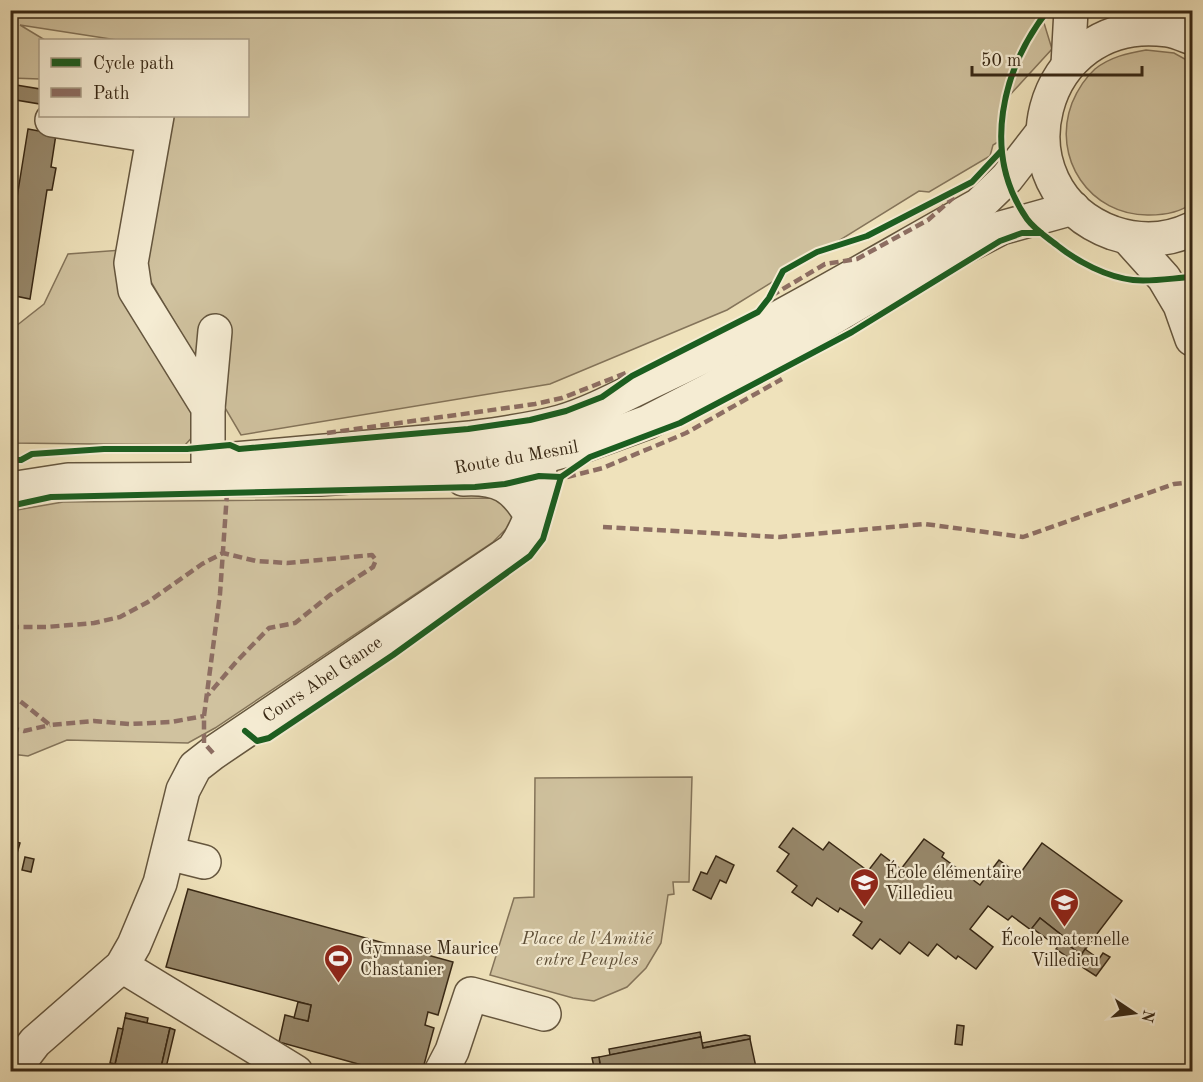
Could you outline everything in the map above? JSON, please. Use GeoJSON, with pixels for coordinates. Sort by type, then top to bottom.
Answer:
{"type":"FeatureCollection","features":[{"type":"Feature","properties":{"kind":"street"},"geometry":{"type":"LineString","coordinates":[[1068,65],[1071,10]]}},
{"type":"Feature","properties":{"kind":"street"},"geometry":{"type":"LineString","coordinates":[[1170,26],[1114,33],[1089,46],[1068,65],[1054,85],[1045,109],[1042,133],[1044,154],[1050,174],[1060,192],[1073,208],[1098,227],[1128,238],[1154,240],[1180,235],[1192,229]]}},
{"type":"Feature","properties":{"kind":"street"},"geometry":{"type":"LineString","coordinates":[[52,120],[155,126],[131,263],[135,290],[208,408]]}},
{"type":"Feature","properties":{"kind":"street","name":"Route du Mesnil"},"geometry":{"type":"LineString","coordinates":[[10,468],[208,461],[470,438],[560,422],[690,364],[979,205],[1007,178],[1042,133]]}},
{"type":"Feature","properties":{"kind":"street","name":"Route du Mesnil"},"geometry":{"type":"LineString","coordinates":[[10,489],[68,480],[320,479],[474,468],[541,457],[585,445],[648,422],[710,390],[863,300],[1001,228],[1073,208]]}},
{"type":"Feature","properties":{"kind":"street"},"geometry":{"type":"LineString","coordinates":[[1128,238],[1164,278],[1180,305],[1192,339]]}},
{"type":"Feature","properties":{"kind":"street"},"geometry":{"type":"LineString","coordinates":[[208,461],[208,408],[214,331]]}},
{"type":"Feature","properties":{"kind":"street"},"geometry":{"type":"LineString","coordinates":[[511,432],[541,457],[556,438],[609,418],[690,364]]}},
{"type":"Feature","properties":{"kind":"street","name":"Cours Abel Gance"},"geometry":{"type":"LineString","coordinates":[[12,1071],[35,1042],[122,966],[134,945],[155,894],[168,853],[183,790],[195,767],[513,550],[525,533],[532,517],[541,457]]}},
{"type":"Feature","properties":{"kind":"street"},"geometry":{"type":"LineString","coordinates":[[320,479],[475,478],[505,484],[520,497],[532,517]]}},
{"type":"Feature","properties":{"kind":"street"},"geometry":{"type":"LineString","coordinates":[[168,853],[204,862]]}},
{"type":"Feature","properties":{"kind":"street"},"geometry":{"type":"LineString","coordinates":[[122,966],[296,1071]]}},
{"type":"Feature","properties":{"kind":"street"},"geometry":{"type":"LineString","coordinates":[[441,1071],[452,1051],[471,994],[544,1014]]}},
{"type":"Feature","properties":{"kind":"green space"},"geometry":{"type":"Polygon","coordinates":[[[11,10],[1040,10],[1052,49],[1008,97],[998,142],[993,145],[990,156],[929,192],[919,191],[727,310],[550,384],[241,435],[141,265],[169,117],[249,117],[249,39],[111,39],[20,25],[43,39],[39,39],[39,79],[11,78],[11,10]]]}},
{"type":"Feature","properties":{"kind":"green space"},"geometry":{"type":"Polygon","coordinates":[[[1146,50],[1174,53],[1192,63],[1192,203],[1178,211],[1155,215],[1128,213],[1109,206],[1093,195],[1080,180],[1067,144],[1067,124],[1072,103],[1088,76],[1095,69],[1113,59],[1146,50]]]}},
{"type":"Feature","properties":{"kind":"green space"},"geometry":{"type":"Polygon","coordinates":[[[122,250],[197,418],[197,432],[185,445],[11,443],[11,330],[44,304],[68,254],[122,250]]]}},
{"type":"Feature","properties":{"kind":"green space"},"geometry":{"type":"Polygon","coordinates":[[[501,498],[517,505],[512,523],[493,542],[215,728],[188,743],[67,740],[28,756],[11,754],[11,511],[63,502],[501,498]]]}},
{"type":"Feature","properties":{"kind":"green space","name":"Place de l'Amitié entre Peuples"},"geometry":{"type":"Polygon","coordinates":[[[692,777],[689,882],[673,882],[674,894],[668,895],[661,943],[646,968],[627,987],[594,1001],[573,998],[490,975],[514,898],[534,897],[535,778],[692,777]]]}},
{"type":"Feature","properties":{"kind":"building"},"geometry":{"type":"Polygon","coordinates":[[[10,84],[39,89],[39,104],[10,99],[10,84]]]}},
{"type":"Feature","properties":{"kind":"building"},"geometry":{"type":"Polygon","coordinates":[[[28,129],[56,134],[51,167],[56,168],[52,190],[47,190],[30,299],[15,296],[13,314],[10,314],[10,241],[28,129]]]}},
{"type":"Feature","properties":{"kind":"building"},"geometry":{"type":"Polygon","coordinates":[[[793,828],[823,850],[829,842],[868,871],[881,854],[901,869],[924,839],[944,853],[942,857],[980,885],[999,860],[1019,875],[1042,843],[1122,901],[1081,955],[1062,940],[1064,937],[1040,918],[1031,930],[1012,916],[1008,920],[988,906],[970,929],[993,947],[976,969],[958,956],[956,959],[937,944],[928,956],[909,942],[900,954],[880,939],[872,949],[853,935],[862,922],[840,908],[838,912],[817,898],[812,906],[792,892],[797,886],[777,871],[789,854],[779,847],[793,828]]]}},
{"type":"Feature","properties":{"kind":"building"},"geometry":{"type":"Polygon","coordinates":[[[10,840],[20,843],[16,857],[10,856],[10,840]]]}},
{"type":"Feature","properties":{"kind":"building"},"geometry":{"type":"Polygon","coordinates":[[[716,856],[734,865],[726,883],[720,880],[711,899],[693,890],[701,872],[707,874],[716,856]]]}},
{"type":"Feature","properties":{"kind":"building"},"geometry":{"type":"Polygon","coordinates":[[[25,857],[34,859],[31,872],[22,870],[25,857]]]}},
{"type":"Feature","properties":{"kind":"building","name":"Gymnase Maurice Chastanier"},"geometry":{"type":"Polygon","coordinates":[[[188,889],[453,962],[438,1015],[428,1012],[425,1025],[434,1028],[422,1072],[387,1072],[279,1042],[285,1015],[308,1021],[311,1005],[166,967],[188,889]]]}},
{"type":"Feature","properties":{"kind":"building"},"geometry":{"type":"Polygon","coordinates":[[[1040,918],[1064,937],[1057,946],[1032,928],[1040,918]]]}},
{"type":"Feature","properties":{"kind":"building"},"geometry":{"type":"Polygon","coordinates":[[[1062,940],[1081,955],[1076,963],[1056,949],[1062,940]]]}},
{"type":"Feature","properties":{"kind":"building"},"geometry":{"type":"Polygon","coordinates":[[[1085,949],[1099,959],[1103,953],[1110,957],[1096,976],[1076,963],[1085,949]]]}},
{"type":"Feature","properties":{"kind":"building"},"geometry":{"type":"Polygon","coordinates":[[[298,1002],[311,1005],[308,1021],[294,1018],[298,1002]]]}},
{"type":"Feature","properties":{"kind":"building"},"geometry":{"type":"Polygon","coordinates":[[[126,1013],[148,1018],[147,1023],[125,1018],[126,1013]]]}},
{"type":"Feature","properties":{"kind":"building"},"geometry":{"type":"Polygon","coordinates":[[[125,1018],[170,1028],[160,1072],[145,1072],[115,1064],[125,1018]]]}},
{"type":"Feature","properties":{"kind":"building"},"geometry":{"type":"Polygon","coordinates":[[[957,1025],[964,1026],[962,1045],[955,1044],[957,1025]]]}},
{"type":"Feature","properties":{"kind":"building"},"geometry":{"type":"Polygon","coordinates":[[[118,1028],[123,1029],[115,1064],[110,1063],[118,1028]]]}},
{"type":"Feature","properties":{"kind":"building"},"geometry":{"type":"Polygon","coordinates":[[[170,1028],[175,1030],[165,1072],[160,1072],[170,1028]]]}},
{"type":"Feature","properties":{"kind":"building"},"geometry":{"type":"Polygon","coordinates":[[[700,1032],[701,1037],[610,1055],[609,1049],[700,1032]]]}},
{"type":"Feature","properties":{"kind":"building"},"geometry":{"type":"Polygon","coordinates":[[[750,1036],[750,1039],[703,1048],[702,1043],[750,1036]]]}},
{"type":"Feature","properties":{"kind":"building"},"geometry":{"type":"Polygon","coordinates":[[[701,1037],[703,1048],[750,1039],[757,1072],[601,1072],[599,1057],[701,1037]]]}},
{"type":"Feature","properties":{"kind":"building"},"geometry":{"type":"Polygon","coordinates":[[[599,1057],[601,1072],[595,1072],[592,1058],[599,1057]]]}},
{"type":"Feature","properties":{"kind":"marked path"},"geometry":{"type":"LineString","coordinates":[[771,296],[825,264],[857,259],[928,220],[954,197]]}},
{"type":"Feature","properties":{"kind":"marked path"},"geometry":{"type":"LineString","coordinates":[[327,433],[535,404],[562,398],[626,373]]}},
{"type":"Feature","properties":{"kind":"marked path"},"geometry":{"type":"LineString","coordinates":[[567,477],[603,468],[686,433],[782,379]]}},
{"type":"Feature","properties":{"kind":"marked path"},"geometry":{"type":"LineString","coordinates":[[603,527],[780,537],[925,524],[1023,537],[1174,484],[1192,482]]}},
{"type":"Feature","properties":{"kind":"marked path"},"geometry":{"type":"LineString","coordinates":[[213,753],[204,743],[204,716],[220,594],[227,493]]}},
{"type":"Feature","properties":{"kind":"marked path"},"geometry":{"type":"LineString","coordinates":[[10,627],[94,623],[120,617],[148,602],[202,564],[223,553],[256,561],[287,563],[372,555],[376,560],[373,567],[330,595],[295,623],[269,628],[208,695]]}},
{"type":"Feature","properties":{"kind":"marked path"},"geometry":{"type":"LineString","coordinates":[[10,693],[50,725],[94,721],[130,724],[171,722],[204,716]]}},
{"type":"Feature","properties":{"kind":"marked path"},"geometry":{"type":"LineString","coordinates":[[10,728],[24,731],[50,725]]}},
{"type":"Feature","properties":{"kind":"cycle path"},"geometry":{"type":"LineString","coordinates":[[1048,10],[1032,33],[1019,58],[1009,85],[1003,112],[1001,139],[1004,167],[1013,193],[1027,219],[1066,252],[1093,268],[1113,276],[1133,280],[1192,277]]}},
{"type":"Feature","properties":{"kind":"cycle path"},"geometry":{"type":"LineString","coordinates":[[10,460],[21,460],[32,454],[104,449],[187,449],[230,445],[239,449],[468,429],[530,420],[566,411],[602,397],[632,376],[758,312],[769,298],[783,271],[817,252],[867,236],[972,182],[1001,151]]}},
{"type":"Feature","properties":{"kind":"cycle path"},"geometry":{"type":"LineString","coordinates":[[10,506],[51,497],[475,487],[505,484],[539,476],[561,477],[590,457],[680,423],[852,332],[1000,241],[1022,233],[1041,233]]}},
{"type":"Feature","properties":{"kind":"cycle path"},"geometry":{"type":"LineString","coordinates":[[245,731],[257,741],[269,738],[393,655],[530,556],[543,539],[561,477]]}},
{"type":"Feature","properties":{"kind":"place","name":"École élémentaire Villedieu"},"geometry":{"type":"Point","coordinates":[864,908]}},
{"type":"Feature","properties":{"kind":"place","name":"École maternelle Villedieu"},"geometry":{"type":"Point","coordinates":[1065,928]}},
{"type":"Feature","properties":{"kind":"place","name":"Gymnase Maurice Chastanier"},"geometry":{"type":"Point","coordinates":[339,984]}}]}
